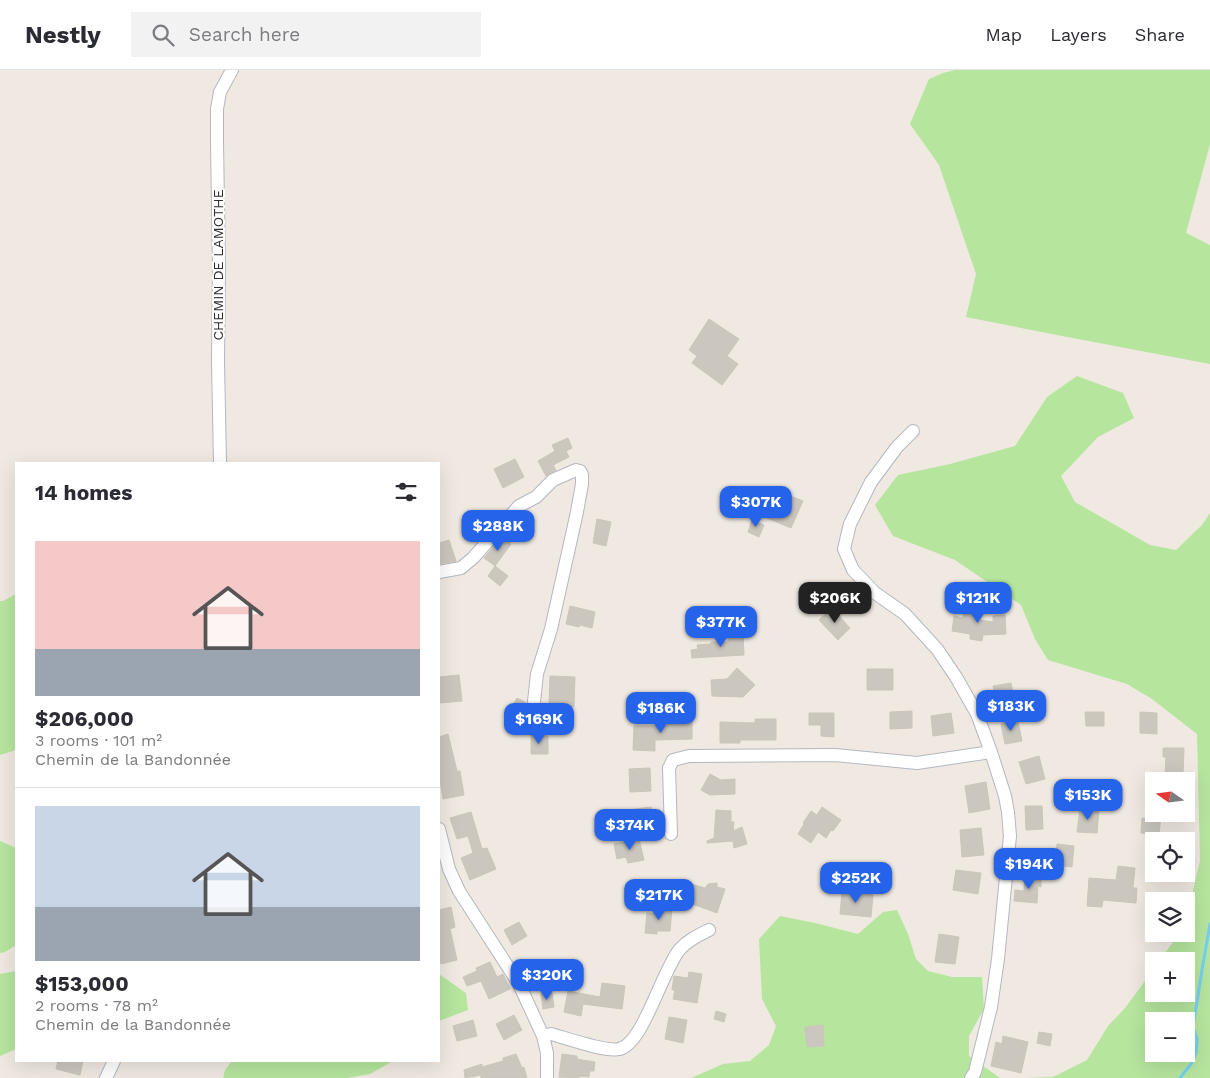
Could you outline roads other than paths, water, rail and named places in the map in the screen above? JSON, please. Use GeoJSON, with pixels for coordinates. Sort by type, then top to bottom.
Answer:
{"type":"FeatureCollection","features":[{"type":"Feature","properties":{"kind":"street","name":"CHEMIN DE LAMOTHE"},"geometry":{"type":"LineString","coordinates":[[220,462],[217,109],[220,92],[232,70]]}},
{"type":"Feature","properties":{"kind":"street"},"geometry":{"type":"LineString","coordinates":[[913,431],[871,482],[850,524],[844,549],[853,570],[875,592],[905,614],[942,656],[956,677],[977,714],[1005,796],[1010,836],[998,959],[991,1007],[975,1072],[971,1078]]}},
{"type":"Feature","properties":{"kind":"street"},"geometry":{"type":"LineString","coordinates":[[440,572],[462,568],[519,506],[536,496],[553,480],[576,470],[580,472],[582,484],[558,600],[536,674],[533,711]]}},
{"type":"Feature","properties":{"kind":"street"},"geometry":{"type":"LineString","coordinates":[[671,834],[669,768],[673,760],[689,756],[835,755],[917,763],[991,752]]}},
{"type":"Feature","properties":{"kind":"street"},"geometry":{"type":"LineString","coordinates":[[440,833],[449,869],[460,891],[519,984],[543,1036],[547,1053],[547,1078]]}},
{"type":"Feature","properties":{"kind":"street"},"geometry":{"type":"LineString","coordinates":[[543,1036],[551,1034],[606,1049],[620,1049],[630,1043],[645,1019],[671,962],[680,948],[709,930]]}},
{"type":"Feature","properties":{"kind":"street"},"geometry":{"type":"LineString","coordinates":[[106,1078],[114,1062]]}},
{"type":"Feature","properties":{"kind":"waterway"},"geometry":{"type":"LineString","coordinates":[[1180,1078],[1191,1064],[1196,1053],[1197,1040],[1193,1027],[1210,924]]}}]}
